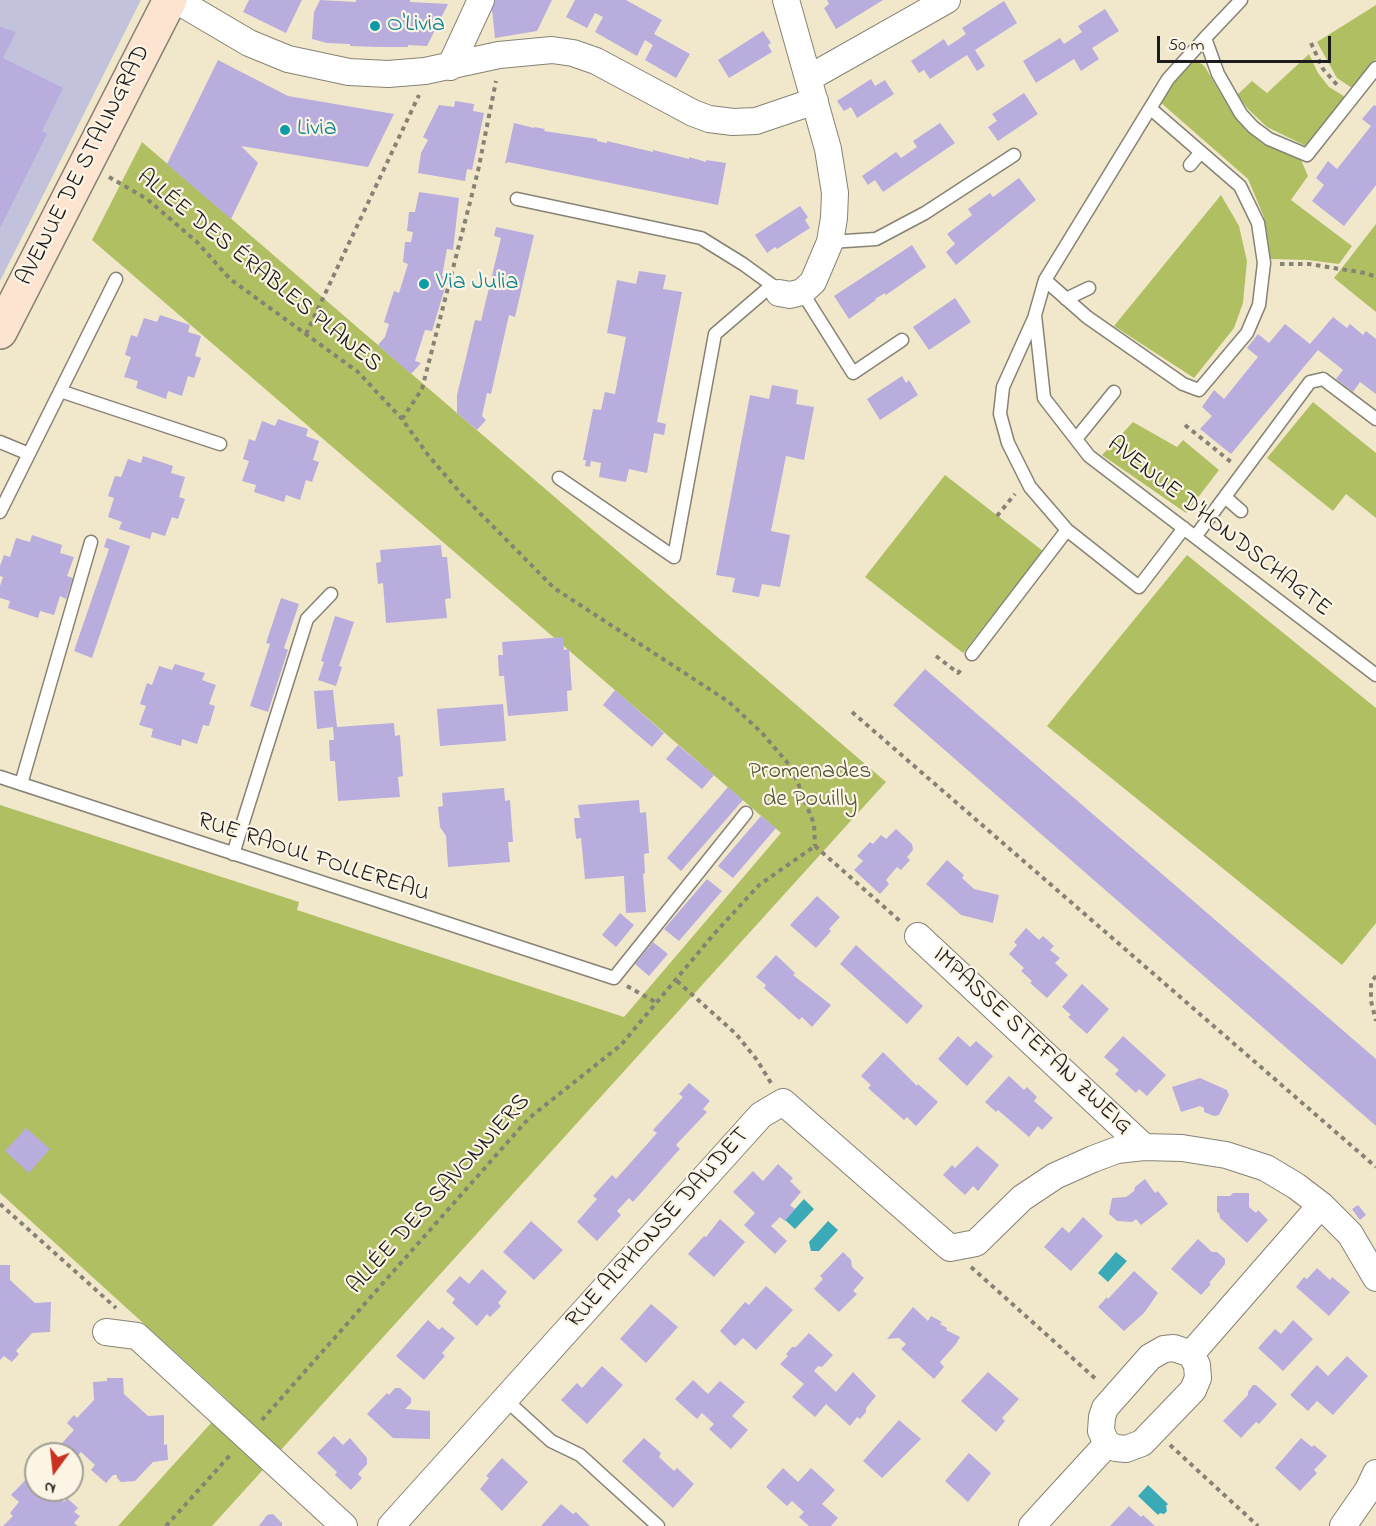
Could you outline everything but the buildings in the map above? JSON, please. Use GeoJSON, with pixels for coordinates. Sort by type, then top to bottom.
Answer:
{"type":"FeatureCollection","features":[{"type":"Feature","properties":{"kind":"street","name":"AVENUE DE STALINGRAD"},"geometry":{"type":"LineString","coordinates":[[0,332],[170,0]]}},
{"type":"Feature","properties":{"kind":"street"},"geometry":{"type":"LineString","coordinates":[[176,0],[249,43],[288,59],[349,72],[388,74],[450,67],[500,55],[552,50],[573,53],[611,68],[693,113],[733,122],[756,121],[812,89],[948,0]]}},
{"type":"Feature","properties":{"kind":"street"},"geometry":{"type":"LineString","coordinates":[[450,67],[481,0]]}},
{"type":"Feature","properties":{"kind":"street"},"geometry":{"type":"LineString","coordinates":[[784,290],[813,282],[830,242],[834,218],[832,171],[812,89],[786,0]]}},
{"type":"Feature","properties":{"kind":"street","name":"IMPASSE STEFAN ZWEIG"},"geometry":{"type":"LineString","coordinates":[[918,936],[1144,1147]]}},
{"type":"Feature","properties":{"kind":"street"},"geometry":{"type":"LineString","coordinates":[[783,1102],[950,1248],[975,1243],[1022,1198],[1055,1176],[1093,1158],[1117,1150],[1144,1147],[1182,1148],[1226,1155],[1266,1168],[1296,1186],[1321,1205],[1350,1234],[1376,1278]]}},
{"type":"Feature","properties":{"kind":"street","name":"RUE ALPHONSE DAUDET"},"geometry":{"type":"LineString","coordinates":[[391,1526],[761,1115],[783,1102]]}},
{"type":"Feature","properties":{"kind":"street"},"geometry":{"type":"LineString","coordinates":[[1191,1354],[1321,1205]]}},
{"type":"Feature","properties":{"kind":"street"},"geometry":{"type":"LineString","coordinates":[[106,1332],[137,1336],[344,1526]]}},
{"type":"Feature","properties":{"kind":"street"},"geometry":{"type":"LineString","coordinates":[[1174,1348],[1191,1354],[1197,1365],[1197,1382],[1193,1390],[1169,1416],[1146,1440],[1135,1447],[1116,1448],[1107,1444],[1101,1431],[1105,1408],[1150,1357],[1164,1349],[1174,1348]]}},
{"type":"Feature","properties":{"kind":"street"},"geometry":{"type":"LineString","coordinates":[[1032,1526],[1107,1444]]}},
{"type":"Feature","properties":{"kind":"street"},"geometry":{"type":"LineString","coordinates":[[1343,1526],[1368,1490],[1376,1473]]}},
{"type":"Feature","properties":{"kind":"lane","name":"AVENUE D'HONDSCHAGTE"},"geometry":{"type":"LineString","coordinates":[[1241,0],[1168,80],[1045,280],[1035,315],[1044,398],[1089,456],[1376,675]]}},
{"type":"Feature","properties":{"kind":"lane"},"geometry":{"type":"LineString","coordinates":[[1204,38],[1241,114],[1269,140],[1307,155],[1376,68]]}},
{"type":"Feature","properties":{"kind":"lane"},"geometry":{"type":"LineString","coordinates":[[1045,280],[1087,317],[1183,384],[1199,390],[1247,333],[1259,305],[1264,263],[1258,223],[1240,186],[1151,109]]}},
{"type":"Feature","properties":{"kind":"lane"},"geometry":{"type":"LineString","coordinates":[[1190,165],[1201,152]]}},
{"type":"Feature","properties":{"kind":"lane"},"geometry":{"type":"LineString","coordinates":[[830,242],[876,239],[925,213],[1014,155]]}},
{"type":"Feature","properties":{"kind":"lane"},"geometry":{"type":"LineString","coordinates":[[517,199],[701,238],[784,290],[853,374],[902,340]]}},
{"type":"Feature","properties":{"kind":"lane"},"geometry":{"type":"LineString","coordinates":[[0,512],[116,279]]}},
{"type":"Feature","properties":{"kind":"lane"},"geometry":{"type":"LineString","coordinates":[[1066,299],[1089,288]]}},
{"type":"Feature","properties":{"kind":"lane"},"geometry":{"type":"LineString","coordinates":[[559,478],[674,557],[715,334],[784,290]]}},
{"type":"Feature","properties":{"kind":"lane"},"geometry":{"type":"LineString","coordinates":[[1035,315],[1003,387],[1000,414],[1008,443],[1030,487],[1067,530],[1139,587],[1184,528]]}},
{"type":"Feature","properties":{"kind":"lane"},"geometry":{"type":"LineString","coordinates":[[1195,537],[1310,382],[1323,379],[1376,418]]}},
{"type":"Feature","properties":{"kind":"lane"},"geometry":{"type":"LineString","coordinates":[[60,391],[220,444]]}},
{"type":"Feature","properties":{"kind":"lane"},"geometry":{"type":"LineString","coordinates":[[1076,439],[1114,392]]}},
{"type":"Feature","properties":{"kind":"lane"},"geometry":{"type":"LineString","coordinates":[[0,442],[29,454]]}},
{"type":"Feature","properties":{"kind":"lane"},"geometry":{"type":"LineString","coordinates":[[1225,497],[1241,511]]}},
{"type":"Feature","properties":{"kind":"lane"},"geometry":{"type":"LineString","coordinates":[[972,654],[1067,530]]}},
{"type":"Feature","properties":{"kind":"lane"},"geometry":{"type":"LineString","coordinates":[[21,784],[91,542]]}},
{"type":"Feature","properties":{"kind":"lane"},"geometry":{"type":"LineString","coordinates":[[233,854],[308,619],[331,594]]}},
{"type":"Feature","properties":{"kind":"lane","name":"RUE RAOUL FOLLEREAU"},"geometry":{"type":"LineString","coordinates":[[0,777],[614,978]]}},
{"type":"Feature","properties":{"kind":"lane"},"geometry":{"type":"LineString","coordinates":[[614,978],[746,813]]}},
{"type":"Feature","properties":{"kind":"lane"},"geometry":{"type":"LineString","coordinates":[[506,1400],[551,1441],[580,1455],[658,1526]]}},
{"type":"Feature","properties":{"kind":"path"},"geometry":{"type":"LineString","coordinates":[[1311,43],[1323,69],[1335,84],[1353,96]]}},
{"type":"Feature","properties":{"kind":"path"},"geometry":{"type":"LineString","coordinates":[[402,419],[423,389],[478,171],[500,55]]}},
{"type":"Feature","properties":{"kind":"path"},"geometry":{"type":"LineString","coordinates":[[306,334],[418,98],[425,71]]}},
{"type":"Feature","properties":{"kind":"path","name":"ALLÉE DES ÉRABLES PLANES"},"geometry":{"type":"LineString","coordinates":[[86,164],[147,199],[197,242],[230,279],[358,372],[402,419],[428,455],[463,496],[554,588],[729,702],[762,733],[792,768],[814,824],[815,846]]}},
{"type":"Feature","properties":{"kind":"path"},"geometry":{"type":"LineString","coordinates":[[1264,263],[1309,264],[1365,273],[1376,277]]}},
{"type":"Feature","properties":{"kind":"path"},"geometry":{"type":"LineString","coordinates":[[1185,424],[1244,472]]}},
{"type":"Feature","properties":{"kind":"path"},"geometry":{"type":"LineString","coordinates":[[997,516],[1026,480]]}},
{"type":"Feature","properties":{"kind":"path"},"geometry":{"type":"LineString","coordinates":[[936,656],[958,673]]}},
{"type":"Feature","properties":{"kind":"path"},"geometry":{"type":"LineString","coordinates":[[852,712],[1376,1167]]}},
{"type":"Feature","properties":{"kind":"path"},"geometry":{"type":"LineString","coordinates":[[815,846],[918,936]]}},
{"type":"Feature","properties":{"kind":"path","name":"ALLÉE DES SAVONNIERS"},"geometry":{"type":"LineString","coordinates":[[255,1428],[528,1118],[621,1045],[677,981],[714,934],[759,885],[815,846]]}},
{"type":"Feature","properties":{"kind":"path"},"geometry":{"type":"LineString","coordinates":[[1376,976],[1371,982],[1371,1001],[1376,1021]]}},
{"type":"Feature","properties":{"kind":"path"},"geometry":{"type":"LineString","coordinates":[[614,978],[657,1003]]}},
{"type":"Feature","properties":{"kind":"path"},"geometry":{"type":"LineString","coordinates":[[677,981],[736,1034],[757,1060],[783,1102]]}},
{"type":"Feature","properties":{"kind":"path"},"geometry":{"type":"LineString","coordinates":[[0,1204],[135,1325],[137,1336]]}},
{"type":"Feature","properties":{"kind":"path"},"geometry":{"type":"LineString","coordinates":[[166,1526],[233,1452]]}},
{"type":"Feature","properties":{"kind":"shaded area"},"geometry":{"type":"Polygon","coordinates":[[[0,0],[141,0],[0,281],[0,0]]]}},
{"type":"Feature","properties":{"kind":"green space"},"geometry":{"type":"Polygon","coordinates":[[[1376,5],[1376,59],[1352,88],[1337,78],[1317,42],[1376,5]]]}},
{"type":"Feature","properties":{"kind":"green space"},"geometry":{"type":"Polygon","coordinates":[[[1309,54],[1318,73],[1329,87],[1347,98],[1306,146],[1267,127],[1237,95],[1252,81],[1267,93],[1309,54]]]}},
{"type":"Feature","properties":{"kind":"green space"},"geometry":{"type":"Polygon","coordinates":[[[1193,61],[1205,67],[1234,116],[1248,132],[1263,144],[1301,160],[1308,176],[1291,200],[1352,246],[1339,264],[1270,259],[1264,217],[1248,179],[1160,102],[1187,65],[1193,61]]]}},
{"type":"Feature","properties":{"kind":"green space","name":"Promenades de Pouilly"},"geometry":{"type":"Polygon","coordinates":[[[142,142],[886,782],[212,1526],[118,1526],[230,1402],[0,1193],[0,805],[299,902],[297,910],[624,1017],[781,833],[92,240],[142,142]]]}},
{"type":"Feature","properties":{"kind":"green space"},"geometry":{"type":"Polygon","coordinates":[[[1221,195],[1239,226],[1247,261],[1243,303],[1234,328],[1194,378],[1114,326],[1221,195]]]}},
{"type":"Feature","properties":{"kind":"green space"},"geometry":{"type":"Polygon","coordinates":[[[1376,224],[1376,312],[1334,278],[1376,224]]]}},
{"type":"Feature","properties":{"kind":"green space"},"geometry":{"type":"Polygon","coordinates":[[[1313,402],[1376,453],[1376,518],[1346,494],[1333,511],[1267,458],[1313,402]]]}},
{"type":"Feature","properties":{"kind":"green space"},"geometry":{"type":"Polygon","coordinates":[[[1133,422],[1177,447],[1183,440],[1219,470],[1186,513],[1102,455],[1133,422]]]}},
{"type":"Feature","properties":{"kind":"green space"},"geometry":{"type":"Polygon","coordinates":[[[945,475],[1043,551],[963,653],[865,577],[945,475]]]}},
{"type":"Feature","properties":{"kind":"green space"},"geometry":{"type":"Polygon","coordinates":[[[1187,555],[1376,708],[1376,923],[1342,965],[1047,726],[1187,555]]]}},
{"type":"Feature","properties":{"kind":"water"},"geometry":{"type":"Polygon","coordinates":[[[804,1199],[814,1209],[795,1229],[785,1220],[804,1199]]]}},
{"type":"Feature","properties":{"kind":"water"},"geometry":{"type":"Polygon","coordinates":[[[828,1221],[838,1230],[819,1251],[811,1251],[809,1242],[828,1221]]]}},
{"type":"Feature","properties":{"kind":"water"},"geometry":{"type":"Polygon","coordinates":[[[1116,1252],[1127,1261],[1108,1282],[1098,1273],[1116,1252]]]}},
{"type":"Feature","properties":{"kind":"water"},"geometry":{"type":"Polygon","coordinates":[[[1148,1485],[1168,1504],[1164,1514],[1158,1515],[1138,1496],[1148,1485]]]}},
{"type":"Feature","properties":{"kind":"place","name":"O'Livia"},"geometry":{"type":"Point","coordinates":[375,26]}},
{"type":"Feature","properties":{"kind":"place","name":"Livia"},"geometry":{"type":"Point","coordinates":[285,130]}},
{"type":"Feature","properties":{"kind":"place","name":"Via Julia"},"geometry":{"type":"Point","coordinates":[424,284]}}]}
